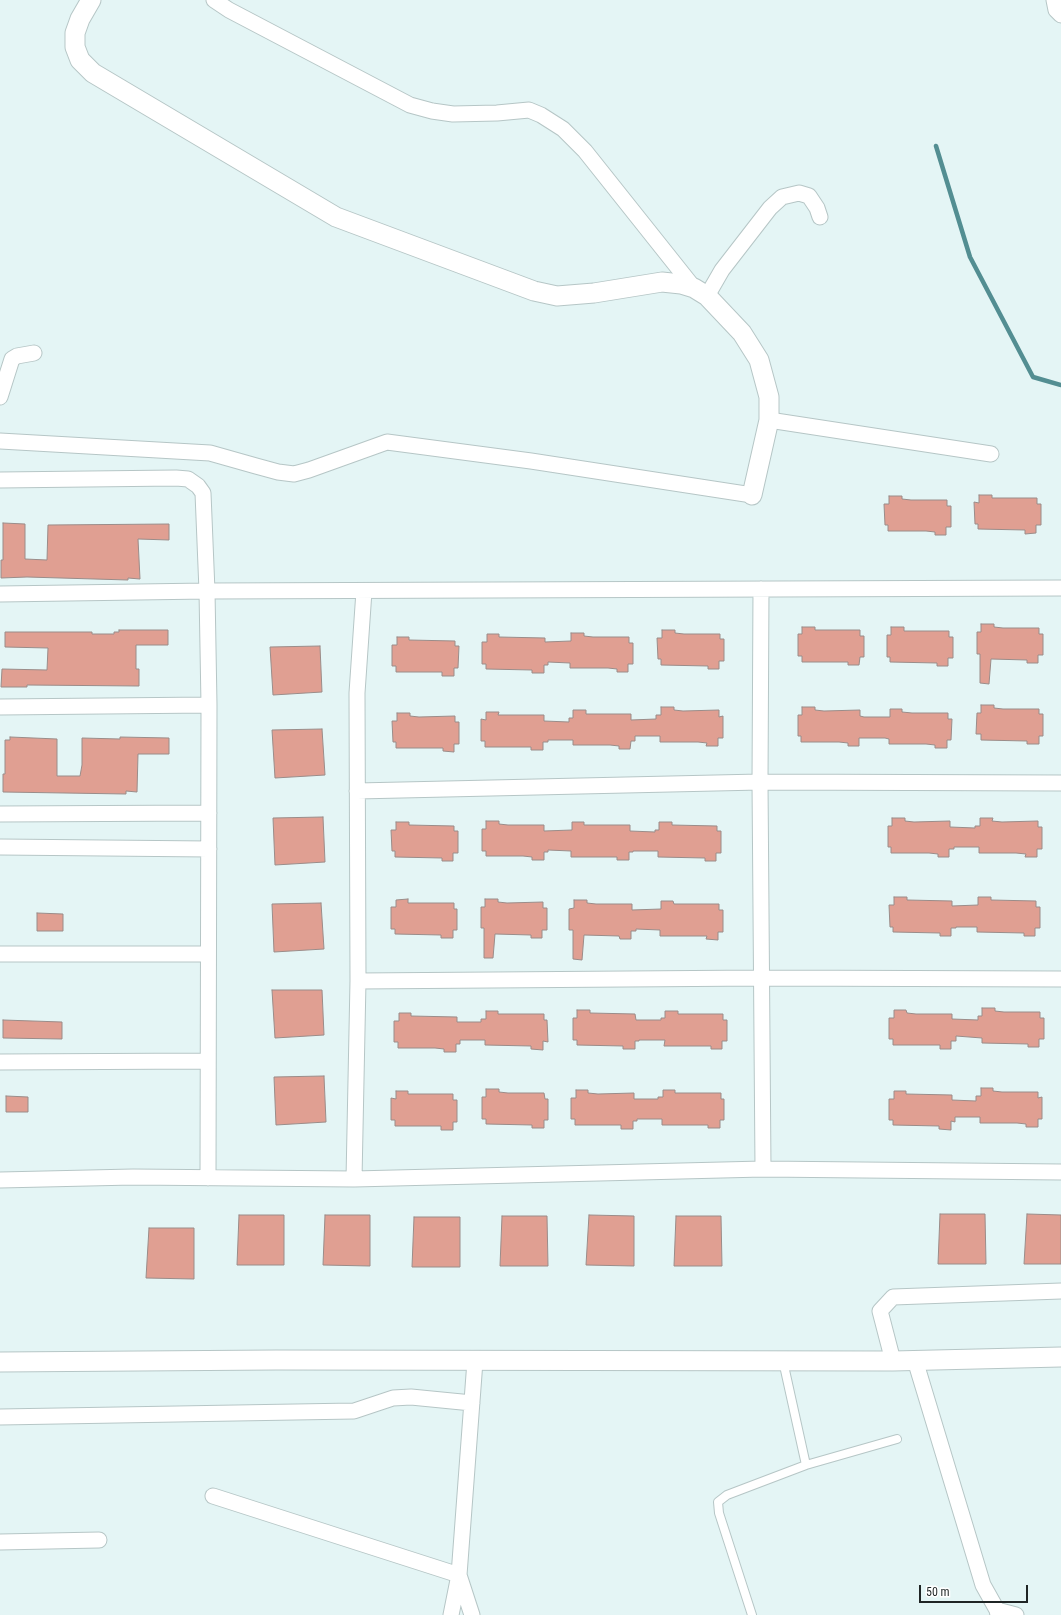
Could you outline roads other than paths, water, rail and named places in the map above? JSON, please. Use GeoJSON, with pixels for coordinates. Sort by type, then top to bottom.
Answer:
{"type":"FeatureCollection","features":[{"type":"Feature","properties":{"kind":"street"},"geometry":{"type":"LineString","coordinates":[[91,0],[74,33],[75,47],[80,60],[93,73],[336,217],[534,291],[557,296],[594,293],[662,282],[682,284],[701,292]]}},
{"type":"Feature","properties":{"kind":"street"},"geometry":{"type":"LineString","coordinates":[[0,441],[210,453],[270,470],[294,474],[387,442],[531,461],[752,495],[769,420],[769,397],[759,360],[742,333],[701,292],[585,151],[562,129],[541,115],[529,110],[497,113],[453,114],[432,112],[410,105],[229,10],[214,0]]}},
{"type":"Feature","properties":{"kind":"street"},"geometry":{"type":"LineString","coordinates":[[1054,0],[1056,10],[1061,15]]}},
{"type":"Feature","properties":{"kind":"street"},"geometry":{"type":"LineString","coordinates":[[701,292],[722,270],[770,208],[782,197],[799,193],[809,196],[817,208],[820,217]]}},
{"type":"Feature","properties":{"kind":"street"},"geometry":{"type":"LineString","coordinates":[[0,397],[12,359],[17,356],[34,353]]}},
{"type":"Feature","properties":{"kind":"street"},"geometry":{"type":"LineString","coordinates":[[769,420],[991,454]]}},
{"type":"Feature","properties":{"kind":"street"},"geometry":{"type":"LineString","coordinates":[[0,480],[188,479],[198,486],[203,493],[207,591],[209,705],[208,1178]]}},
{"type":"Feature","properties":{"kind":"street"},"geometry":{"type":"LineString","coordinates":[[0,594],[207,591],[1061,588]]}},
{"type":"Feature","properties":{"kind":"street"},"geometry":{"type":"LineString","coordinates":[[761,589],[760,782],[763,1169]]}},
{"type":"Feature","properties":{"kind":"street"},"geometry":{"type":"LineString","coordinates":[[354,1179],[358,981],[357,693],[364,591]]}},
{"type":"Feature","properties":{"kind":"street"},"geometry":{"type":"LineString","coordinates":[[0,707],[209,705]]}},
{"type":"Feature","properties":{"kind":"street"},"geometry":{"type":"LineString","coordinates":[[357,791],[760,782],[1061,783]]}},
{"type":"Feature","properties":{"kind":"street"},"geometry":{"type":"LineString","coordinates":[[0,814],[209,813]]}},
{"type":"Feature","properties":{"kind":"street"},"geometry":{"type":"LineString","coordinates":[[0,847],[209,849]]}},
{"type":"Feature","properties":{"kind":"street"},"geometry":{"type":"LineString","coordinates":[[0,954],[208,954]]}},
{"type":"Feature","properties":{"kind":"street"},"geometry":{"type":"LineString","coordinates":[[358,981],[761,978],[1061,979]]}},
{"type":"Feature","properties":{"kind":"street"},"geometry":{"type":"LineString","coordinates":[[0,1062],[208,1061]]}},
{"type":"Feature","properties":{"kind":"street"},"geometry":{"type":"LineString","coordinates":[[0,1180],[133,1177],[354,1179],[763,1169],[1061,1172]]}},
{"type":"Feature","properties":{"kind":"street"},"geometry":{"type":"LineString","coordinates":[[893,1361],[880,1311],[893,1297],[1061,1291]]}},
{"type":"Feature","properties":{"kind":"street"},"geometry":{"type":"LineString","coordinates":[[0,1362],[276,1360],[893,1361],[1061,1358]]}},
{"type":"Feature","properties":{"kind":"street"},"geometry":{"type":"LineString","coordinates":[[915,1360],[984,1585],[997,1613],[1016,1615]]}},
{"type":"Feature","properties":{"kind":"street"},"geometry":{"type":"LineString","coordinates":[[451,1615],[459,1575],[475,1361]]}},
{"type":"Feature","properties":{"kind":"street"},"geometry":{"type":"LineString","coordinates":[[0,1417],[354,1411],[393,1398],[411,1397],[472,1403]]}},
{"type":"Feature","properties":{"kind":"street"},"geometry":{"type":"LineString","coordinates":[[213,1496],[459,1575]]}},
{"type":"Feature","properties":{"kind":"street"},"geometry":{"type":"LineString","coordinates":[[0,1542],[99,1540]]}},
{"type":"Feature","properties":{"kind":"street"},"geometry":{"type":"LineString","coordinates":[[459,1575],[472,1615]]}},
{"type":"Feature","properties":{"kind":"lane"},"geometry":{"type":"LineString","coordinates":[[783,1361],[806,1465]]}},
{"type":"Feature","properties":{"kind":"lane"},"geometry":{"type":"LineString","coordinates":[[752,1615],[719,1513],[718,1502],[727,1495],[806,1465],[897,1439]]}},
{"type":"Feature","properties":{"kind":"waterway"},"geometry":{"type":"LineString","coordinates":[[936,146],[970,257],[1033,377],[1061,385]]}}]}
